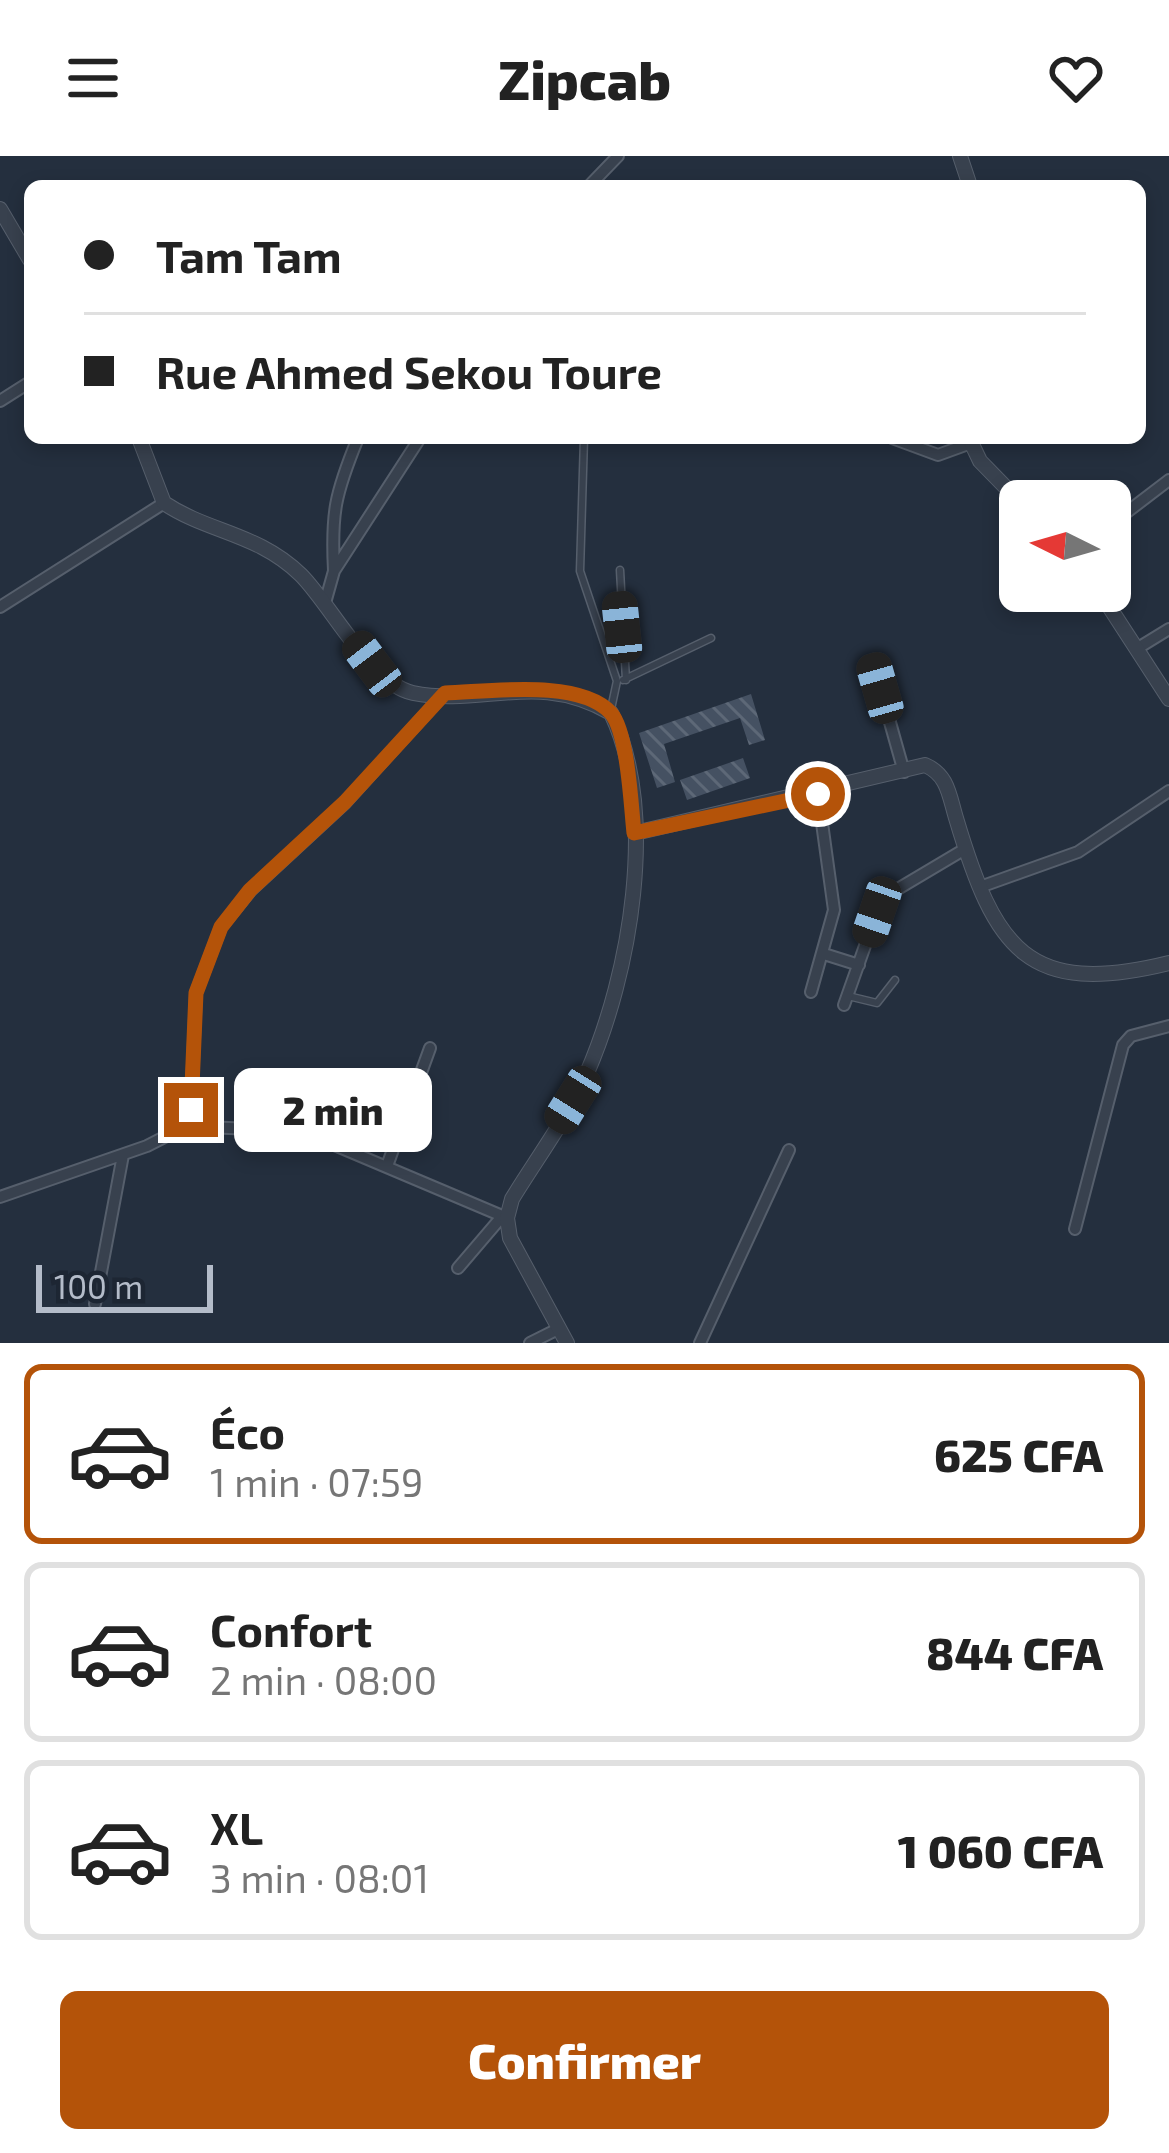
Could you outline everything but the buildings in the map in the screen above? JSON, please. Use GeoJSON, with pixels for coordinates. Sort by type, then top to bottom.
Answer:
{"type":"FeatureCollection","features":[{"type":"Feature","properties":{"kind":"street"},"geometry":{"type":"LineString","coordinates":[[595,180],[618,156]]}},
{"type":"Feature","properties":{"kind":"street"},"geometry":{"type":"LineString","coordinates":[[0,209],[24,250]]}},
{"type":"Feature","properties":{"kind":"street"},"geometry":{"type":"LineString","coordinates":[[141,444],[164,503],[254,540],[292,567],[386,680],[412,693],[530,690],[578,697],[610,713],[619,730],[634,833],[628,928],[595,1053],[503,1219],[458,1268]]}},
{"type":"Feature","properties":{"kind":"street"},"geometry":{"type":"LineString","coordinates":[[334,571],[329,545],[334,508],[356,444]]}},
{"type":"Feature","properties":{"kind":"street"},"geometry":{"type":"LineString","coordinates":[[326,603],[334,571],[416,444]]}},
{"type":"Feature","properties":{"kind":"street"},"geometry":{"type":"LineString","coordinates":[[908,444],[938,455],[963,444]]}},
{"type":"Feature","properties":{"kind":"street"},"geometry":{"type":"LineString","coordinates":[[972,444],[1002,480]]}},
{"type":"Feature","properties":{"kind":"street"},"geometry":{"type":"LineString","coordinates":[[1131,509],[1169,480]]}},
{"type":"Feature","properties":{"kind":"street"},"geometry":{"type":"LineString","coordinates":[[0,607],[164,503]]}},
{"type":"Feature","properties":{"kind":"street"},"geometry":{"type":"LineString","coordinates":[[1113,612],[1169,700]]}},
{"type":"Feature","properties":{"kind":"street"},"geometry":{"type":"LineString","coordinates":[[1138,648],[1169,629]]}},
{"type":"Feature","properties":{"kind":"street"},"geometry":{"type":"LineString","coordinates":[[873,662],[904,772]]}},
{"type":"Feature","properties":{"kind":"street"},"geometry":{"type":"LineString","coordinates":[[186,1126],[191,1110],[196,993],[221,927],[250,890],[345,802],[445,693]]}},
{"type":"Feature","properties":{"kind":"street"},"geometry":{"type":"LineString","coordinates":[[634,833],[818,794],[925,765],[944,778],[980,887],[1015,944],[1053,972],[1107,978],[1169,963]]}},
{"type":"Feature","properties":{"kind":"street"},"geometry":{"type":"LineString","coordinates":[[980,887],[1078,852],[1169,791]]}},
{"type":"Feature","properties":{"kind":"street"},"geometry":{"type":"LineString","coordinates":[[812,992],[824,954],[834,887],[818,794]]}},
{"type":"Feature","properties":{"kind":"street"},"geometry":{"type":"LineString","coordinates":[[846,1000],[877,912],[891,893],[965,849]]}},
{"type":"Feature","properties":{"kind":"street"},"geometry":{"type":"LineString","coordinates":[[824,954],[859,965]]}},
{"type":"Feature","properties":{"kind":"street"},"geometry":{"type":"LineString","coordinates":[[1075,1228],[1123,1045],[1131,1036],[1169,1026]]}},
{"type":"Feature","properties":{"kind":"street"},"geometry":{"type":"LineString","coordinates":[[388,1166],[430,1048]]}},
{"type":"Feature","properties":{"kind":"street"},"geometry":{"type":"LineString","coordinates":[[0,1197],[123,1155],[186,1126],[290,1132],[388,1166],[503,1219],[563,1336],[530,1343]]}},
{"type":"Feature","properties":{"kind":"street"},"geometry":{"type":"LineString","coordinates":[[700,1343],[789,1150]]}},
{"type":"Feature","properties":{"kind":"street"},"geometry":{"type":"LineString","coordinates":[[94,1304],[123,1155]]}},
{"type":"Feature","properties":{"kind":"lane"},"geometry":{"type":"LineString","coordinates":[[584,444],[580,571],[616,681],[610,713]]}},
{"type":"Feature","properties":{"kind":"lane"},"geometry":{"type":"LineString","coordinates":[[620,570],[626,680]]}},
{"type":"Feature","properties":{"kind":"lane"},"geometry":{"type":"LineString","coordinates":[[616,681],[711,638]]}},
{"type":"Feature","properties":{"kind":"lane"},"geometry":{"type":"LineString","coordinates":[[846,1000],[877,1003],[895,980]]}},
{"type":"Feature","properties":{"kind":"route"},"geometry":{"type":"LineString","coordinates":[[191,1110],[196,993],[221,927],[250,890],[370,777],[445,693],[560,693],[610,713],[619,730],[634,833],[818,794]]}}]}
